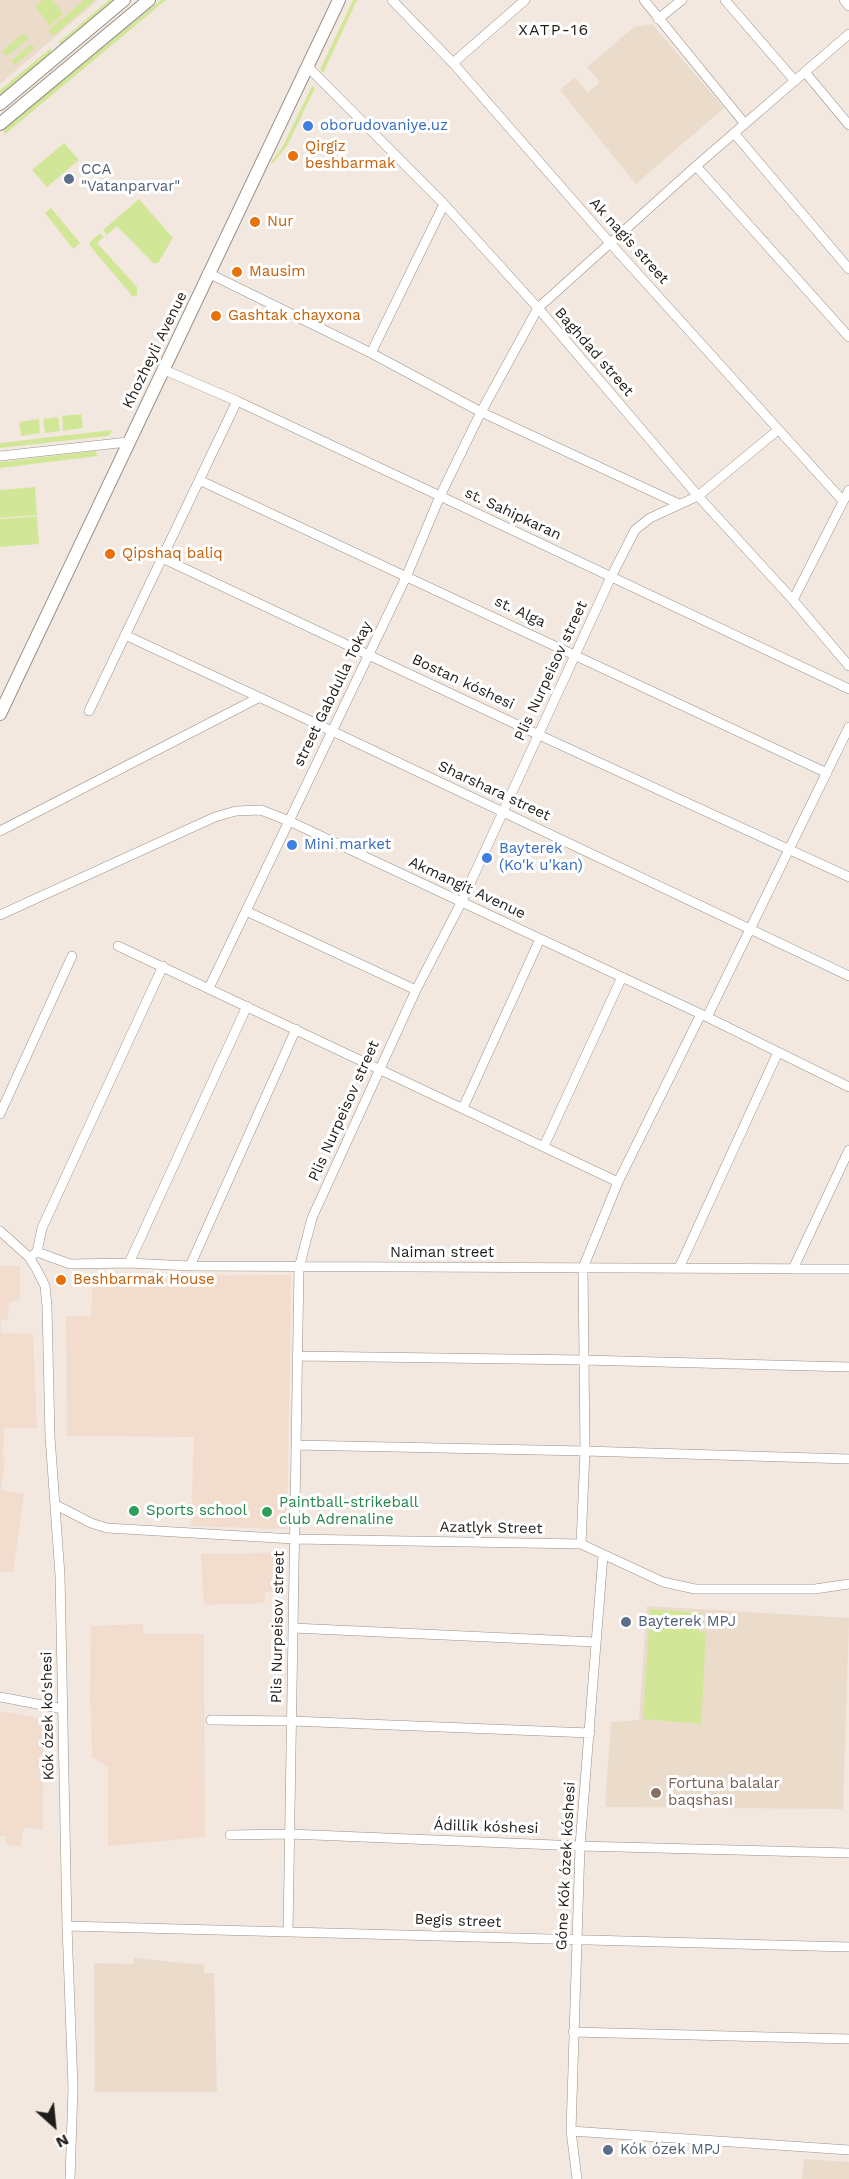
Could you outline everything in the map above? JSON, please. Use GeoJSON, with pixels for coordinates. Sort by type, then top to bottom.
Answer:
{"type":"FeatureCollection","features":[{"type":"Feature","properties":{"kind":"main road"},"geometry":{"type":"LineString","coordinates":[[0,104],[124,0]]}},
{"type":"Feature","properties":{"kind":"main road"},"geometry":{"type":"LineString","coordinates":[[0,124],[148,0]]}},
{"type":"Feature","properties":{"kind":"main road","name":"Khozheyli Avenue"},"geometry":{"type":"LineString","coordinates":[[0,714],[339,0]]}},
{"type":"Feature","properties":{"kind":"street","name":"Ak nagis street"},"geometry":{"type":"LineString","coordinates":[[392,0],[453,63],[610,243],[843,501]]}},
{"type":"Feature","properties":{"kind":"street"},"geometry":{"type":"LineString","coordinates":[[453,63],[525,0]]}},
{"type":"Feature","properties":{"kind":"street"},"geometry":{"type":"LineString","coordinates":[[644,0],[745,124]]}},
{"type":"Feature","properties":{"kind":"street"},"geometry":{"type":"LineString","coordinates":[[658,19],[682,0]]}},
{"type":"Feature","properties":{"kind":"street"},"geometry":{"type":"LineString","coordinates":[[725,0],[795,81]]}},
{"type":"Feature","properties":{"kind":"street"},"geometry":{"type":"LineString","coordinates":[[844,0],[849,6]]}},
{"type":"Feature","properties":{"kind":"street","name":"street Gabdulla Tokay"},"geometry":{"type":"LineString","coordinates":[[209,988],[407,575],[440,496],[481,412],[538,308],[696,166],[849,34]]}},
{"type":"Feature","properties":{"kind":"street","name":"Baghdad street"},"geometry":{"type":"LineString","coordinates":[[307,66],[444,204],[538,308],[698,496],[794,600],[849,666]]}},
{"type":"Feature","properties":{"kind":"street"},"geometry":{"type":"LineString","coordinates":[[805,72],[849,125]]}},
{"type":"Feature","properties":{"kind":"street"},"geometry":{"type":"LineString","coordinates":[[734,133],[849,269]]}},
{"type":"Feature","properties":{"kind":"street"},"geometry":{"type":"LineString","coordinates":[[696,166],[849,338]]}},
{"type":"Feature","properties":{"kind":"street"},"geometry":{"type":"LineString","coordinates":[[371,352],[444,204]]}},
{"type":"Feature","properties":{"kind":"street"},"geometry":{"type":"LineString","coordinates":[[208,273],[371,352],[481,412],[679,504]]}},
{"type":"Feature","properties":{"kind":"street","name":"st. Sahipkaran"},"geometry":{"type":"LineString","coordinates":[[162,369],[237,401],[849,689]]}},
{"type":"Feature","properties":{"kind":"street"},"geometry":{"type":"LineString","coordinates":[[89,711],[237,401]]}},
{"type":"Feature","properties":{"kind":"street","name":"Plis Nurpeisov street"},"geometry":{"type":"LineString","coordinates":[[288,1931],[299,1268],[312,1218],[379,1068],[461,903],[575,654],[635,530],[650,518],[698,496],[778,430]]}},
{"type":"Feature","properties":{"kind":"street"},"geometry":{"type":"LineString","coordinates":[[0,456],[128,442]]}},
{"type":"Feature","properties":{"kind":"street","name":"st. Alga"},"geometry":{"type":"LineString","coordinates":[[200,480],[827,772]]}},
{"type":"Feature","properties":{"kind":"street"},"geometry":{"type":"LineString","coordinates":[[794,600],[849,490]]}},
{"type":"Feature","properties":{"kind":"street","name":"Bostan kóshesi"},"geometry":{"type":"LineString","coordinates":[[162,558],[538,735],[849,877]]}},
{"type":"Feature","properties":{"kind":"street","name":"Sharshara street"},"geometry":{"type":"LineString","coordinates":[[125,635],[849,976]]}},
{"type":"Feature","properties":{"kind":"street"},"geometry":{"type":"LineString","coordinates":[[0,831],[258,698]]}},
{"type":"Feature","properties":{"kind":"street"},"geometry":{"type":"LineString","coordinates":[[581,1544],[585,1451],[583,1268],[618,1182],[750,929],[849,728]]}},
{"type":"Feature","properties":{"kind":"street","name":"Akmangit Avenue"},"geometry":{"type":"LineString","coordinates":[[0,915],[215,817],[236,811],[261,810],[704,1015],[849,1087]]}},
{"type":"Feature","properties":{"kind":"street"},"geometry":{"type":"LineString","coordinates":[[246,911],[416,990]]}},
{"type":"Feature","properties":{"kind":"street"},"geometry":{"type":"LineString","coordinates":[[463,1108],[540,939]]}},
{"type":"Feature","properties":{"kind":"street"},"geometry":{"type":"LineString","coordinates":[[118,946],[618,1182]]}},
{"type":"Feature","properties":{"kind":"street"},"geometry":{"type":"LineString","coordinates":[[0,1114],[72,956]]}},
{"type":"Feature","properties":{"kind":"street"},"geometry":{"type":"LineString","coordinates":[[33,1255],[42,1228],[163,966]]}},
{"type":"Feature","properties":{"kind":"street"},"geometry":{"type":"LineString","coordinates":[[544,1146],[622,977]]}},
{"type":"Feature","properties":{"kind":"street"},"geometry":{"type":"LineString","coordinates":[[129,1263],[247,1006]]}},
{"type":"Feature","properties":{"kind":"street"},"geometry":{"type":"LineString","coordinates":[[190,1266],[296,1029]]}},
{"type":"Feature","properties":{"kind":"street"},"geometry":{"type":"LineString","coordinates":[[679,1268],[778,1052]]}},
{"type":"Feature","properties":{"kind":"street"},"geometry":{"type":"LineString","coordinates":[[793,1269],[849,1150]]}},
{"type":"Feature","properties":{"kind":"street","name":"Naiman street"},"geometry":{"type":"LineString","coordinates":[[0,1231],[33,1255],[70,1264],[129,1263],[299,1268],[849,1269]]}},
{"type":"Feature","properties":{"kind":"street","name":"Kók ózek ko'shesi"},"geometry":{"type":"LineString","coordinates":[[33,1255],[45,1286],[47,1306],[50,1437],[56,1505],[73,2088],[70,2179]]}},
{"type":"Feature","properties":{"kind":"street"},"geometry":{"type":"LineString","coordinates":[[298,1356],[849,1367]]}},
{"type":"Feature","properties":{"kind":"street"},"geometry":{"type":"LineString","coordinates":[[296,1445],[849,1459]]}},
{"type":"Feature","properties":{"kind":"street","name":"Azatlyk Street"},"geometry":{"type":"LineString","coordinates":[[56,1505],[91,1523],[107,1528],[294,1539],[581,1544],[663,1582],[694,1589],[806,1589],[849,1584]]}},
{"type":"Feature","properties":{"kind":"street","name":"Góne Kók ózek kóshesi"},"geometry":{"type":"LineString","coordinates":[[577,2179],[571,2130],[580,1846],[603,1555]]}},
{"type":"Feature","properties":{"kind":"street"},"geometry":{"type":"LineString","coordinates":[[293,1628],[596,1642]]}},
{"type":"Feature","properties":{"kind":"street"},"geometry":{"type":"LineString","coordinates":[[0,1697],[63,1709]]}},
{"type":"Feature","properties":{"kind":"street"},"geometry":{"type":"LineString","coordinates":[[211,1720],[590,1732]]}},
{"type":"Feature","properties":{"kind":"street","name":"Ádillik kóshesi"},"geometry":{"type":"LineString","coordinates":[[230,1835],[289,1834],[580,1846],[849,1853]]}},
{"type":"Feature","properties":{"kind":"street","name":"Begis street"},"geometry":{"type":"LineString","coordinates":[[67,1926],[849,1947]]}},
{"type":"Feature","properties":{"kind":"street"},"geometry":{"type":"LineString","coordinates":[[573,2032],[849,2038]]}},
{"type":"Feature","properties":{"kind":"street"},"geometry":{"type":"LineString","coordinates":[[571,2130],[849,2150]]}},
{"type":"Feature","properties":{"kind":"shaded area"},"geometry":{"type":"Polygon","coordinates":[[[0,0],[98,0],[0,84],[0,0]]]}},
{"type":"Feature","properties":{"kind":"shaded area"},"geometry":{"type":"Polygon","coordinates":[[[652,24],[724,108],[636,184],[560,90],[575,77],[588,93],[600,82],[587,67],[634,27],[652,24]]]}},
{"type":"Feature","properties":{"kind":"shaded area"},"geometry":{"type":"Polygon","coordinates":[[[0,1266],[20,1266],[20,1300],[9,1301],[8,1320],[1,1319],[1,1333],[33,1334],[37,1428],[4,1428],[3,1458],[5,1459],[1,1490],[24,1494],[13,1572],[0,1572],[0,1266]]]}},
{"type":"Feature","properties":{"kind":"shaded area"},"geometry":{"type":"Polygon","coordinates":[[[291,1275],[287,1529],[191,1526],[194,1437],[67,1436],[66,1316],[91,1316],[93,1276],[291,1275]]]}},
{"type":"Feature","properties":{"kind":"shaded area"},"geometry":{"type":"Polygon","coordinates":[[[283,1553],[285,1591],[265,1592],[265,1603],[204,1605],[201,1554],[283,1553]]]}},
{"type":"Feature","properties":{"kind":"shaded area"},"geometry":{"type":"Polygon","coordinates":[[[647,1606],[849,1618],[843,1809],[605,1807],[611,1722],[639,1720],[647,1606]]]}},
{"type":"Feature","properties":{"kind":"shaded area"},"geometry":{"type":"Polygon","coordinates":[[[143,1624],[143,1634],[204,1634],[205,1837],[108,1846],[108,1767],[92,1757],[91,1626],[143,1624]]]}},
{"type":"Feature","properties":{"kind":"shaded area"},"geometry":{"type":"Polygon","coordinates":[[[0,1711],[44,1719],[43,1830],[24,1827],[20,1847],[6,1844],[7,1837],[0,1836],[0,1711]]]}},
{"type":"Feature","properties":{"kind":"shaded area"},"geometry":{"type":"Polygon","coordinates":[[[134,1958],[204,1965],[204,1973],[214,1973],[217,2092],[95,2092],[94,1963],[133,1964],[134,1958]]]}},
{"type":"Feature","properties":{"kind":"shaded area"},"geometry":{"type":"Polygon","coordinates":[[[804,2159],[849,2162],[849,2179],[802,2179],[804,2159]]]}},
{"type":"Feature","properties":{"kind":"green space"},"geometry":{"type":"Polygon","coordinates":[[[43,0],[53,0],[63,14],[50,26],[35,6],[43,0]]]}},
{"type":"Feature","properties":{"kind":"green space"},"geometry":{"type":"Polygon","coordinates":[[[84,0],[95,0],[53,36],[49,30],[84,0]]]}},
{"type":"Feature","properties":{"kind":"green space"},"geometry":{"type":"Polygon","coordinates":[[[109,0],[114,0],[64,43],[58,43],[109,0]]]}},
{"type":"Feature","properties":{"kind":"green space"},"geometry":{"type":"Polygon","coordinates":[[[161,0],[166,0],[4,135],[5,128],[161,0]]]}},
{"type":"Feature","properties":{"kind":"green space"},"geometry":{"type":"Polygon","coordinates":[[[353,0],[357,0],[323,73],[320,70],[353,0]]]}},
{"type":"Feature","properties":{"kind":"green space"},"geometry":{"type":"Polygon","coordinates":[[[24,33],[29,38],[7,56],[2,51],[24,33]]]}},
{"type":"Feature","properties":{"kind":"green space"},"geometry":{"type":"Polygon","coordinates":[[[31,44],[35,48],[15,65],[11,61],[31,44]]]}},
{"type":"Feature","properties":{"kind":"green space"},"geometry":{"type":"Polygon","coordinates":[[[51,48],[51,53],[0,95],[0,90],[51,48]]]}},
{"type":"Feature","properties":{"kind":"green space"},"geometry":{"type":"Polygon","coordinates":[[[312,86],[315,88],[287,146],[272,164],[271,162],[283,146],[312,86]]]}},
{"type":"Feature","properties":{"kind":"green space"},"geometry":{"type":"Polygon","coordinates":[[[64,143],[79,160],[47,187],[32,170],[64,143]]]}},
{"type":"Feature","properties":{"kind":"green space"},"geometry":{"type":"Polygon","coordinates":[[[139,199],[173,238],[158,263],[153,263],[117,226],[107,235],[103,230],[139,199]]]}},
{"type":"Feature","properties":{"kind":"green space"},"geometry":{"type":"Polygon","coordinates":[[[51,208],[80,243],[73,249],[45,213],[51,208]]]}},
{"type":"Feature","properties":{"kind":"green space"},"geometry":{"type":"Polygon","coordinates":[[[100,233],[104,237],[97,243],[137,287],[137,295],[133,297],[90,246],[90,242],[100,233]]]}},
{"type":"Feature","properties":{"kind":"green space"},"geometry":{"type":"Polygon","coordinates":[[[81,414],[83,428],[63,431],[62,416],[81,414]]]}},
{"type":"Feature","properties":{"kind":"green space"},"geometry":{"type":"Polygon","coordinates":[[[58,417],[60,431],[45,433],[43,419],[58,417]]]}},
{"type":"Feature","properties":{"kind":"green space"},"geometry":{"type":"Polygon","coordinates":[[[39,419],[40,433],[21,436],[19,422],[39,419]]]}},
{"type":"Feature","properties":{"kind":"green space"},"geometry":{"type":"Polygon","coordinates":[[[112,430],[107,436],[0,448],[0,443],[112,430]]]}},
{"type":"Feature","properties":{"kind":"green space"},"geometry":{"type":"Polygon","coordinates":[[[95,451],[98,456],[0,468],[0,462],[95,451]]]}},
{"type":"Feature","properties":{"kind":"green space"},"geometry":{"type":"Polygon","coordinates":[[[35,487],[37,515],[0,518],[0,490],[35,487]]]}},
{"type":"Feature","properties":{"kind":"green space"},"geometry":{"type":"Polygon","coordinates":[[[37,516],[39,544],[0,547],[0,519],[37,516]]]}},
{"type":"Feature","properties":{"kind":"green space"},"geometry":{"type":"Polygon","coordinates":[[[650,1609],[701,1613],[699,1632],[706,1633],[701,1724],[643,1719],[650,1609]]]}},
{"type":"Feature","properties":{"kind":"place","name":"oborudovaniye.uz"},"geometry":{"type":"Point","coordinates":[308,126]}},
{"type":"Feature","properties":{"kind":"place","name":"Qirgiz beshbarmak"},"geometry":{"type":"Point","coordinates":[293,156]}},
{"type":"Feature","properties":{"kind":"place","name":"CCA \"Vatanparvar\""},"geometry":{"type":"Point","coordinates":[69,179]}},
{"type":"Feature","properties":{"kind":"place","name":"Nur"},"geometry":{"type":"Point","coordinates":[255,222]}},
{"type":"Feature","properties":{"kind":"place","name":"Mausim"},"geometry":{"type":"Point","coordinates":[237,272]}},
{"type":"Feature","properties":{"kind":"place","name":"Gashtak chayxona"},"geometry":{"type":"Point","coordinates":[216,316]}},
{"type":"Feature","properties":{"kind":"place","name":"Qipshaq baliq"},"geometry":{"type":"Point","coordinates":[110,554]}},
{"type":"Feature","properties":{"kind":"place","name":"Mini market"},"geometry":{"type":"Point","coordinates":[292,845]}},
{"type":"Feature","properties":{"kind":"place","name":"Bayterek (Ko'k u'kan)"},"geometry":{"type":"Point","coordinates":[487,858]}},
{"type":"Feature","properties":{"kind":"place","name":"Beshbarmak House"},"geometry":{"type":"Point","coordinates":[61,1280]}},
{"type":"Feature","properties":{"kind":"place","name":"Sports school"},"geometry":{"type":"Point","coordinates":[134,1511]}},
{"type":"Feature","properties":{"kind":"place","name":"Paintball-strikeball club Adrenaline"},"geometry":{"type":"Point","coordinates":[267,1512]}},
{"type":"Feature","properties":{"kind":"place","name":"Bayterek MPJ"},"geometry":{"type":"Point","coordinates":[626,1622]}},
{"type":"Feature","properties":{"kind":"place","name":"Fortuna balalar baqshası"},"geometry":{"type":"Point","coordinates":[656,1793]}},
{"type":"Feature","properties":{"kind":"place","name":"Kók ózek MPJ"},"geometry":{"type":"Point","coordinates":[608,2150]}},
{"type":"Feature","properties":{"kind":"district","name":"XATP-16"},"geometry":{"type":"Point","coordinates":[554,30]}}]}
